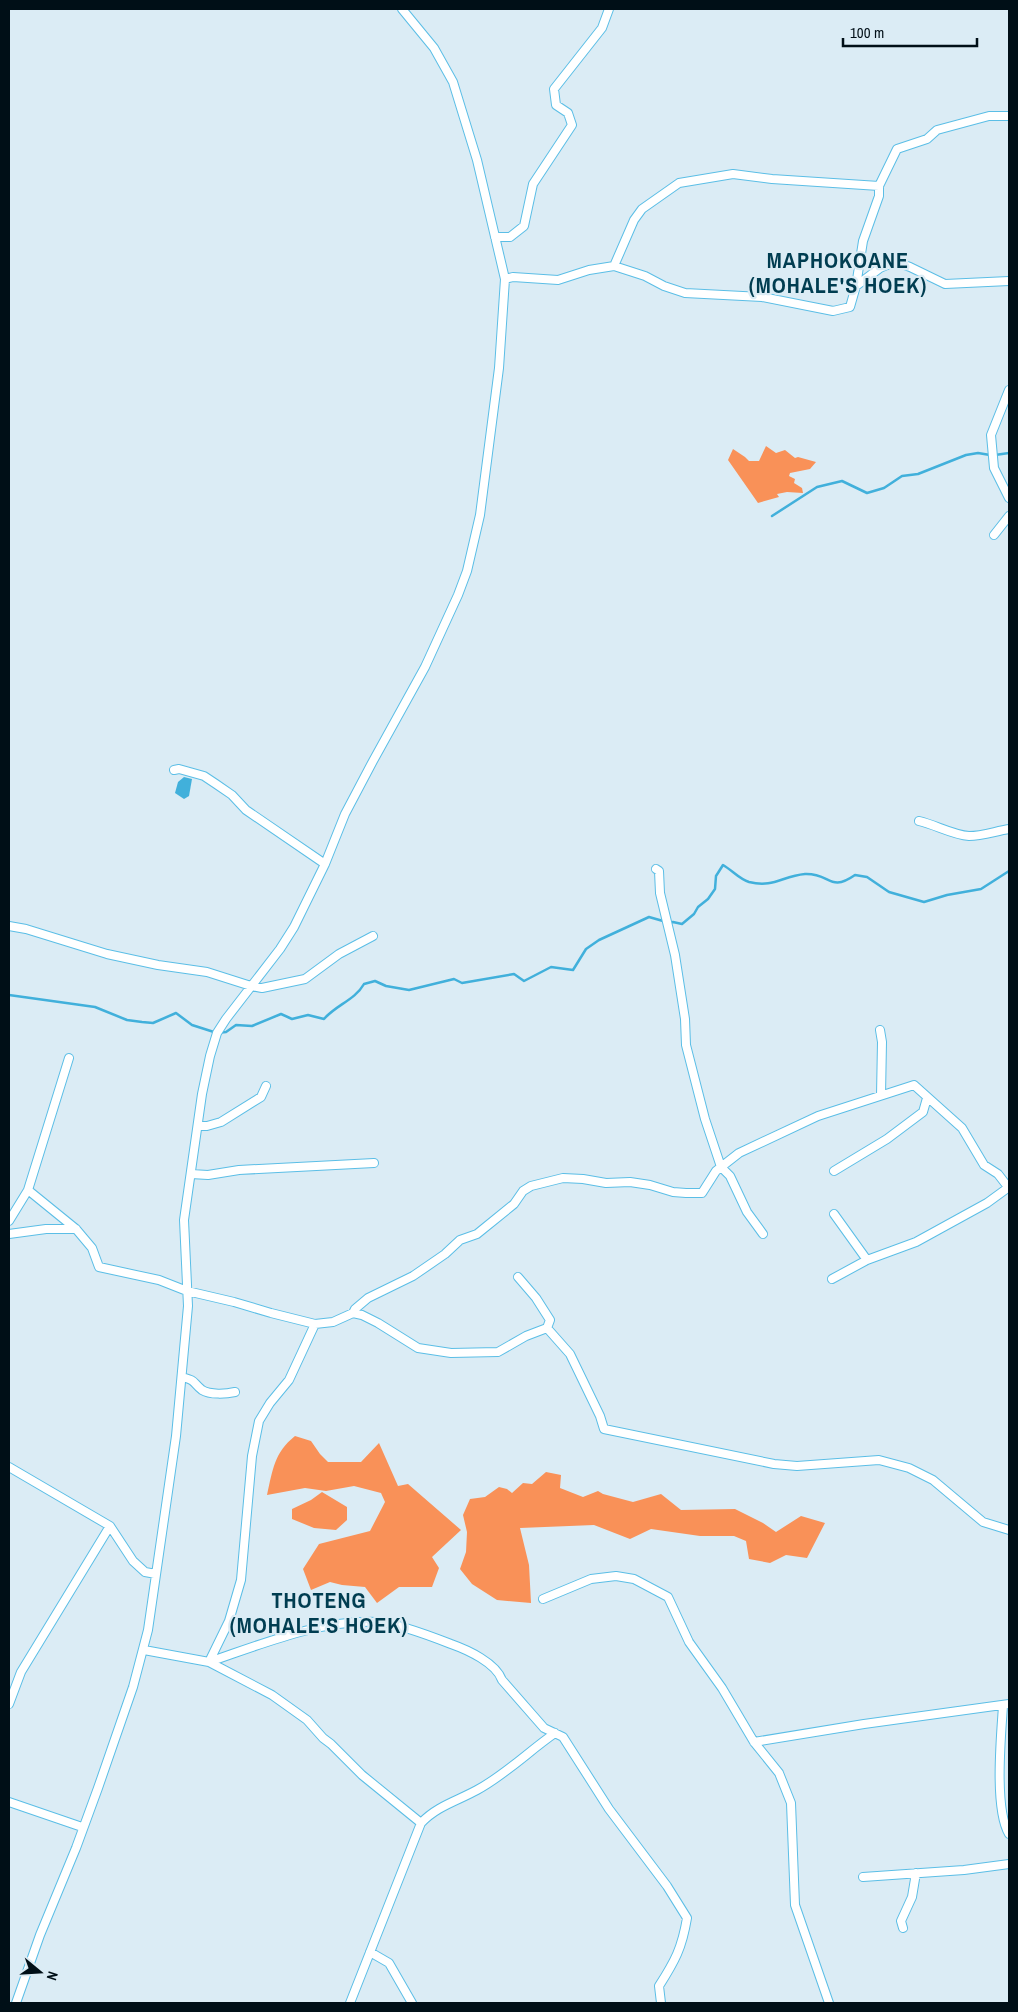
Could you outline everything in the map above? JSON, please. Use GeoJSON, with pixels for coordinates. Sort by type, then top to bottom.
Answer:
{"type":"FeatureCollection","features":[{"type":"Feature","properties":{"kind":"street"},"geometry":{"type":"LineString","coordinates":[[16,2003],[111,1751],[144,1650],[170,1486],[182,1378],[188,1306],[184,1220],[204,1084],[218,1033],[226,1018],[280,950],[294,927],[325,864],[345,814],[425,667],[458,595],[467,572],[480,515],[500,368],[505,279],[477,160],[453,82],[434,48],[402,9]]}},
{"type":"Feature","properties":{"kind":"street"},"geometry":{"type":"LineString","coordinates":[[495,237],[510,237],[524,226],[532,184],[572,125],[568,113],[556,105],[554,89],[602,28],[609,9]]}},
{"type":"Feature","properties":{"kind":"street"},"geometry":{"type":"LineString","coordinates":[[505,279],[513,277],[558,280],[589,270],[614,266],[645,276],[664,286],[685,293],[762,297],[833,311],[850,307],[856,286],[863,241],[879,196],[879,186],[897,149],[927,139],[937,130],[989,116],[1009,116]]}},
{"type":"Feature","properties":{"kind":"street"},"geometry":{"type":"LineString","coordinates":[[614,266],[634,220],[642,209],[679,183],[733,174],[772,179],[879,186]]}},
{"type":"Feature","properties":{"kind":"street"},"geometry":{"type":"LineString","coordinates":[[856,286],[880,268],[892,263],[899,263],[910,267],[945,284],[1009,281]]}},
{"type":"Feature","properties":{"kind":"street"},"geometry":{"type":"LineString","coordinates":[[1009,390],[991,435],[994,468],[1009,498]]}},
{"type":"Feature","properties":{"kind":"street"},"geometry":{"type":"LineString","coordinates":[[994,535],[1009,516]]}},
{"type":"Feature","properties":{"kind":"street"},"geometry":{"type":"LineString","coordinates":[[174,770],[179,768],[204,776],[232,794],[246,810],[325,864]]}},
{"type":"Feature","properties":{"kind":"street"},"geometry":{"type":"LineString","coordinates":[[919,821],[970,836],[1009,829]]}},
{"type":"Feature","properties":{"kind":"street"},"geometry":{"type":"LineString","coordinates":[[656,869],[659,872],[660,894],[675,956],[685,1019],[686,1045],[704,1119],[722,1167],[730,1176],[747,1212],[763,1234]]}},
{"type":"Feature","properties":{"kind":"street"},"geometry":{"type":"LineString","coordinates":[[9,926],[26,929],[116,956],[158,965],[207,972],[262,988],[305,979],[339,954],[373,936]]}},
{"type":"Feature","properties":{"kind":"street"},"geometry":{"type":"LineString","coordinates":[[880,1030],[882,1051],[881,1095]]}},
{"type":"Feature","properties":{"kind":"street"},"geometry":{"type":"LineString","coordinates":[[9,1221],[28,1190],[69,1058]]}},
{"type":"Feature","properties":{"kind":"street"},"geometry":{"type":"LineString","coordinates":[[28,1190],[76,1229],[92,1248],[99,1266],[159,1280],[187,1291],[316,1324],[332,1322],[353,1313],[368,1298],[413,1276],[445,1254],[460,1240],[477,1234],[514,1204],[523,1191],[531,1186],[563,1178],[606,1183],[630,1182],[650,1185],[672,1192],[702,1193],[716,1171],[739,1153],[818,1116],[914,1085],[962,1128],[984,1164],[998,1174],[1009,1187],[987,1203],[916,1242],[868,1260],[832,1279]]}},
{"type":"Feature","properties":{"kind":"street"},"geometry":{"type":"LineString","coordinates":[[198,1126],[208,1126],[221,1122],[261,1097],[266,1086]]}},
{"type":"Feature","properties":{"kind":"street"},"geometry":{"type":"LineString","coordinates":[[834,1171],[887,1139],[924,1112],[927,1098]]}},
{"type":"Feature","properties":{"kind":"street"},"geometry":{"type":"LineString","coordinates":[[190,1174],[208,1175],[240,1170],[374,1163]]}},
{"type":"Feature","properties":{"kind":"street"},"geometry":{"type":"LineString","coordinates":[[834,1214],[868,1260]]}},
{"type":"Feature","properties":{"kind":"street"},"geometry":{"type":"LineString","coordinates":[[9,1234],[46,1229],[76,1229]]}},
{"type":"Feature","properties":{"kind":"street"},"geometry":{"type":"LineString","coordinates":[[353,1313],[378,1323],[418,1348],[451,1353],[498,1352],[526,1336],[547,1328],[550,1320],[536,1298],[518,1277]]}},
{"type":"Feature","properties":{"kind":"street"},"geometry":{"type":"LineString","coordinates":[[209,1662],[229,1621],[241,1580],[252,1456],[260,1420],[270,1402],[289,1380],[316,1324]]}},
{"type":"Feature","properties":{"kind":"street"},"geometry":{"type":"LineString","coordinates":[[547,1328],[570,1354],[600,1416],[604,1429],[774,1464],[797,1466],[879,1460],[910,1468],[933,1480],[983,1522],[1009,1530]]}},
{"type":"Feature","properties":{"kind":"street"},"geometry":{"type":"LineString","coordinates":[[182,1378],[194,1380],[204,1391],[216,1393],[235,1392]]}},
{"type":"Feature","properties":{"kind":"street"},"geometry":{"type":"LineString","coordinates":[[9,1467],[110,1526],[133,1561],[145,1572],[156,1574]]}},
{"type":"Feature","properties":{"kind":"street"},"geometry":{"type":"LineString","coordinates":[[9,1704],[21,1672],[110,1526]]}},
{"type":"Feature","properties":{"kind":"street"},"geometry":{"type":"LineString","coordinates":[[543,1598],[591,1579],[616,1576],[634,1579],[668,1597],[689,1642],[722,1688],[754,1742],[779,1773],[791,1803],[795,1905],[829,2003]]}},
{"type":"Feature","properties":{"kind":"street"},"geometry":{"type":"LineString","coordinates":[[209,1662],[277,1639],[341,1623],[380,1622],[428,1636],[472,1652],[500,1674],[502,1680],[544,1728],[563,1737],[609,1810],[668,1886],[687,1918],[684,1938],[676,1959],[659,1986],[661,2003]]}},
{"type":"Feature","properties":{"kind":"street"},"geometry":{"type":"LineString","coordinates":[[144,1650],[209,1662],[272,1695],[307,1720],[362,1775],[421,1823]]}},
{"type":"Feature","properties":{"kind":"street"},"geometry":{"type":"LineString","coordinates":[[754,1742],[864,1724],[1006,1705],[1000,1754],[1002,1802],[1005,1828],[1009,1834]]}},
{"type":"Feature","properties":{"kind":"street"},"geometry":{"type":"LineString","coordinates":[[350,2003],[421,1823],[431,1813],[477,1790],[498,1777],[555,1733]]}},
{"type":"Feature","properties":{"kind":"street"},"geometry":{"type":"LineString","coordinates":[[9,1802],[82,1828]]}},
{"type":"Feature","properties":{"kind":"street"},"geometry":{"type":"LineString","coordinates":[[863,1877],[964,1870],[1009,1864]]}},
{"type":"Feature","properties":{"kind":"street"},"geometry":{"type":"LineString","coordinates":[[903,1928],[901,1921],[912,1897],[916,1873]]}},
{"type":"Feature","properties":{"kind":"street"},"geometry":{"type":"LineString","coordinates":[[370,1952],[389,1963],[412,2003]]}},
{"type":"Feature","properties":{"kind":"shaded area"},"geometry":{"type":"Polygon","coordinates":[[[766,446],[776,453],[785,450],[795,458],[798,457],[816,462],[810,469],[790,473],[789,476],[795,479],[794,483],[802,488],[803,493],[787,492],[777,494],[779,497],[758,503],[728,460],[733,449],[749,461],[759,461],[766,446]]]}},
{"type":"Feature","properties":{"kind":"shaded area"},"geometry":{"type":"Polygon","coordinates":[[[295,1436],[311,1441],[328,1462],[361,1462],[379,1443],[398,1486],[408,1484],[461,1530],[432,1557],[439,1568],[432,1587],[399,1587],[377,1603],[365,1587],[330,1582],[311,1590],[303,1569],[319,1544],[370,1531],[385,1502],[381,1493],[354,1486],[326,1491],[305,1488],[267,1495],[278,1455],[295,1436]]]}},
{"type":"Feature","properties":{"kind":"shaded area"},"geometry":{"type":"Polygon","coordinates":[[[546,1472],[561,1475],[560,1488],[583,1497],[598,1491],[633,1502],[661,1494],[681,1510],[735,1509],[776,1532],[801,1516],[825,1523],[807,1558],[786,1555],[770,1563],[749,1559],[746,1541],[734,1536],[700,1536],[651,1529],[630,1539],[594,1525],[520,1528],[529,1565],[531,1603],[497,1600],[472,1584],[460,1569],[466,1552],[467,1532],[463,1515],[470,1499],[485,1497],[499,1487],[507,1489],[512,1493],[523,1483],[532,1484],[546,1472]]]}},
{"type":"Feature","properties":{"kind":"shaded area"},"geometry":{"type":"Polygon","coordinates":[[[322,1492],[347,1507],[347,1520],[336,1530],[314,1528],[292,1519],[292,1509],[311,1500],[322,1492]]]}},
{"type":"Feature","properties":{"kind":"water"},"geometry":{"type":"Polygon","coordinates":[[[184,777],[192,779],[189,796],[184,799],[175,793],[178,782],[184,777]]]}},
{"type":"Feature","properties":{"kind":"waterway"},"geometry":{"type":"LineString","coordinates":[[772,516],[817,487],[842,481],[867,493],[884,488],[902,476],[918,474],[966,455],[978,453],[990,455]]}},
{"type":"Feature","properties":{"kind":"waterway"},"geometry":{"type":"LineString","coordinates":[[995,455],[1009,453]]}},
{"type":"Feature","properties":{"kind":"waterway"},"geometry":{"type":"LineString","coordinates":[[9,995],[95,1007],[127,1020],[142,1022],[153,1023],[176,1013],[192,1025],[217,1033],[226,1032],[236,1025],[252,1026],[281,1014],[292,1019],[308,1015],[324,1019],[356,994],[364,984],[375,981],[386,986],[409,990],[454,979],[462,983],[514,974],[524,981],[551,967],[573,970],[586,949],[599,940],[649,917],[670,923],[682,924],[694,914],[715,889],[716,876],[723,865],[745,881],[765,884],[805,874],[814,874],[835,882],[846,880],[855,875],[867,877],[889,892],[924,902],[947,895],[981,889],[1009,871]]}},
{"type":"Feature","properties":{"kind":"district","name":"MAPHOKOANE (MOHALE'S HOEK)"},"geometry":{"type":"Point","coordinates":[838,272]}},
{"type":"Feature","properties":{"kind":"district","name":"THOTENG (MOHALE'S HOEK)"},"geometry":{"type":"Point","coordinates":[319,1612]}}]}
